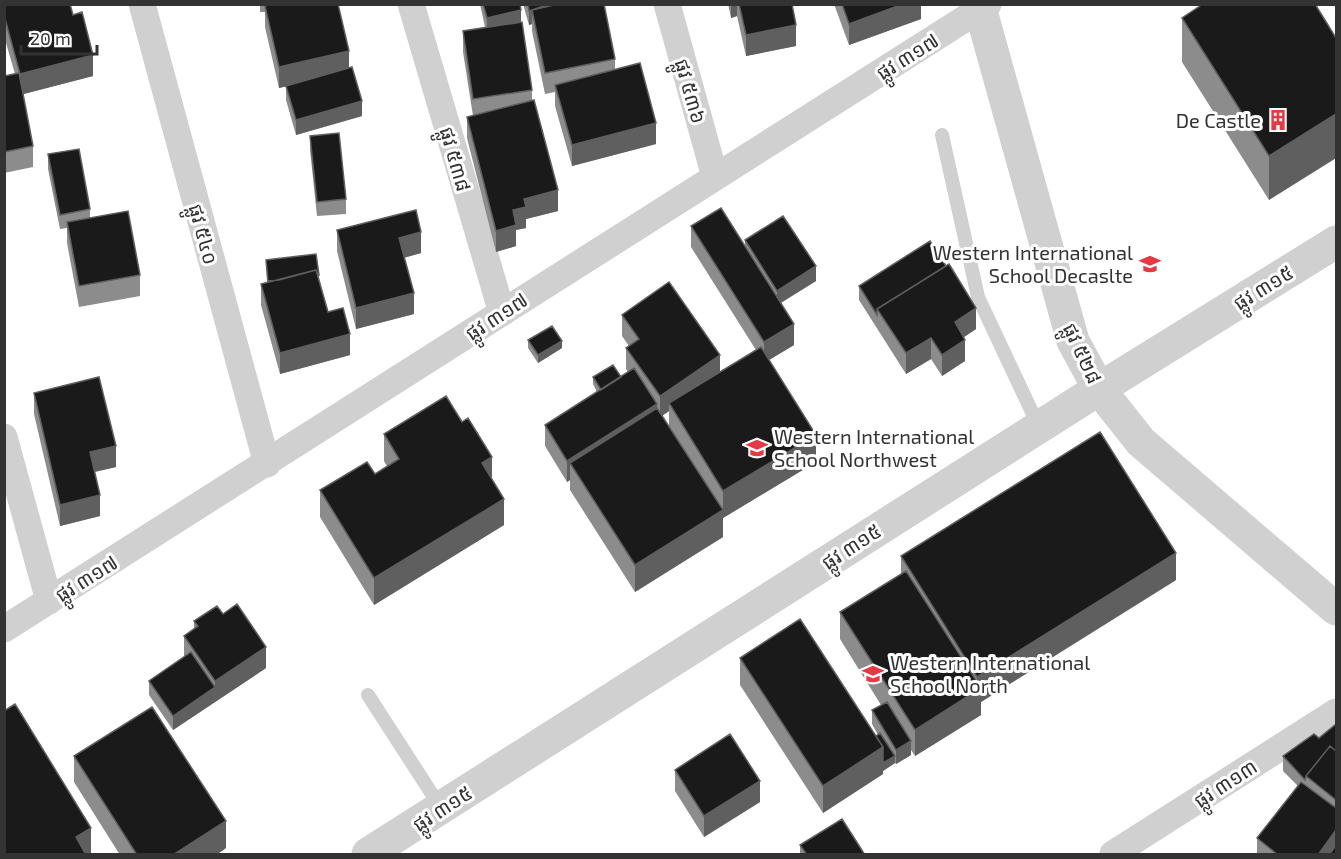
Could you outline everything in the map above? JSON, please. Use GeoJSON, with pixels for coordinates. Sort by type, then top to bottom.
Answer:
{"type":"FeatureCollection","features":[{"type":"Feature","properties":{"kind":"street","name":"ផ្លូវ ៥៤០"},"geometry":{"type":"LineString","coordinates":[[142,4],[267,464]]}},
{"type":"Feature","properties":{"kind":"street","name":"ផ្លូវ ៥៣៨"},"geometry":{"type":"LineString","coordinates":[[411,4],[502,313]]}},
{"type":"Feature","properties":{"kind":"street","name":"ផ្លូវ ៥៣៦"},"geometry":{"type":"LineString","coordinates":[[667,4],[715,177]]}},
{"type":"Feature","properties":{"kind":"street","name":"ផ្លូវ ៣១៧"},"geometry":{"type":"LineString","coordinates":[[4,629],[267,464],[983,6]]}},
{"type":"Feature","properties":{"kind":"street","name":"ផ្លូវ ៥២៨"},"geometry":{"type":"LineString","coordinates":[[983,6],[1073,341],[1099,389],[1141,442],[1336,609]]}},
{"type":"Feature","properties":{"kind":"street","name":"ផ្លូវ ៣១៥"},"geometry":{"type":"LineString","coordinates":[[368,855],[1039,426],[1336,242]]}},
{"type":"Feature","properties":{"kind":"street"},"geometry":{"type":"LineString","coordinates":[[4,437],[49,601]]}},
{"type":"Feature","properties":{"kind":"street","name":"ផ្លូវ ៣១៣"},"geometry":{"type":"LineString","coordinates":[[1113,855],[1145,847],[1336,712]]}},
{"type":"Feature","properties":{"kind":"lane"},"geometry":{"type":"LineString","coordinates":[[942,135],[978,297],[1039,426]]}},
{"type":"Feature","properties":{"kind":"lane"},"geometry":{"type":"LineString","coordinates":[[368,695],[441,808]]}},
{"type":"Feature","properties":{"kind":"building"},"geometry":{"type":"Polygon","coordinates":[[[4,4],[70,4],[73,15],[82,12],[93,55],[20,74],[4,15],[4,4]]]}},
{"type":"Feature","properties":{"kind":"building"},"geometry":{"type":"Polygon","coordinates":[[[270,4],[338,4],[349,51],[279,67],[265,6],[270,4]]]}},
{"type":"Feature","properties":{"kind":"building"},"geometry":{"type":"Polygon","coordinates":[[[483,4],[520,4],[521,10],[487,18],[483,4]]]}},
{"type":"Feature","properties":{"kind":"building"},"geometry":{"type":"Polygon","coordinates":[[[528,4],[550,4],[529,11],[528,4]]]}},
{"type":"Feature","properties":{"kind":"building"},"geometry":{"type":"Polygon","coordinates":[[[558,4],[604,4],[615,59],[545,73],[532,10],[558,4]]]}},
{"type":"Feature","properties":{"kind":"building"},"geometry":{"type":"Polygon","coordinates":[[[739,4],[792,4],[796,25],[746,35],[739,4]]]}},
{"type":"Feature","properties":{"kind":"building"},"geometry":{"type":"Polygon","coordinates":[[[842,4],[903,4],[849,24],[842,4]]]}},
{"type":"Feature","properties":{"kind":"building","name":"De Castle"},"geometry":{"type":"Polygon","coordinates":[[[1203,4],[1315,4],[1336,38],[1336,114],[1269,156],[1182,18],[1203,4]]]}},
{"type":"Feature","properties":{"kind":"building"},"geometry":{"type":"Polygon","coordinates":[[[522,22],[532,90],[473,99],[463,31],[522,22]]]}},
{"type":"Feature","properties":{"kind":"building"},"geometry":{"type":"Polygon","coordinates":[[[640,63],[656,123],[572,145],[555,85],[640,63]]]}},
{"type":"Feature","properties":{"kind":"building"},"geometry":{"type":"Polygon","coordinates":[[[352,67],[362,101],[296,120],[286,86],[352,67]]]}},
{"type":"Feature","properties":{"kind":"building"},"geometry":{"type":"Polygon","coordinates":[[[19,73],[33,146],[4,152],[4,76],[19,73]]]}},
{"type":"Feature","properties":{"kind":"building"},"geometry":{"type":"Polygon","coordinates":[[[534,100],[558,190],[524,199],[526,207],[513,210],[516,225],[496,231],[467,117],[534,100]]]}},
{"type":"Feature","properties":{"kind":"building"},"geometry":{"type":"Polygon","coordinates":[[[339,133],[346,199],[317,202],[310,136],[339,133]]]}},
{"type":"Feature","properties":{"kind":"building"},"geometry":{"type":"Polygon","coordinates":[[[79,149],[90,209],[60,215],[48,154],[79,149]]]}},
{"type":"Feature","properties":{"kind":"building"},"geometry":{"type":"Polygon","coordinates":[[[721,208],[794,324],[764,342],[691,226],[721,208]]]}},
{"type":"Feature","properties":{"kind":"building"},"geometry":{"type":"Polygon","coordinates":[[[416,210],[421,232],[399,238],[414,293],[356,308],[337,230],[416,210]]]}},
{"type":"Feature","properties":{"kind":"building"},"geometry":{"type":"Polygon","coordinates":[[[128,211],[140,275],[79,286],[67,222],[128,211]]]}},
{"type":"Feature","properties":{"kind":"building"},"geometry":{"type":"Polygon","coordinates":[[[783,216],[816,266],[777,291],[745,240],[783,216]]]}},
{"type":"Feature","properties":{"kind":"building"},"geometry":{"type":"Polygon","coordinates":[[[930,241],[946,266],[877,309],[877,315],[859,286],[930,241]]]}},
{"type":"Feature","properties":{"kind":"building"},"geometry":{"type":"Polygon","coordinates":[[[316,254],[319,275],[316,270],[268,281],[266,260],[316,254]]]}},
{"type":"Feature","properties":{"kind":"building"},"geometry":{"type":"Polygon","coordinates":[[[949,264],[976,308],[955,322],[965,340],[942,355],[931,338],[906,353],[877,309],[949,264]]]}},
{"type":"Feature","properties":{"kind":"building"},"geometry":{"type":"Polygon","coordinates":[[[316,270],[328,312],[343,308],[350,334],[280,353],[261,284],[316,270]]]}},
{"type":"Feature","properties":{"kind":"building"},"geometry":{"type":"Polygon","coordinates":[[[669,282],[720,355],[660,396],[626,348],[639,339],[622,315],[669,282]]]}},
{"type":"Feature","properties":{"kind":"building"},"geometry":{"type":"Polygon","coordinates":[[[552,326],[562,341],[538,355],[528,340],[552,326]]]}},
{"type":"Feature","properties":{"kind":"building"},"geometry":{"type":"Polygon","coordinates":[[[761,347],[816,435],[723,491],[669,403],[761,347]]]}},
{"type":"Feature","properties":{"kind":"building"},"geometry":{"type":"Polygon","coordinates":[[[613,365],[621,377],[601,390],[593,377],[613,365]]]}},
{"type":"Feature","properties":{"kind":"building"},"geometry":{"type":"Polygon","coordinates":[[[634,368],[657,404],[567,461],[545,425],[634,368]]]}},
{"type":"Feature","properties":{"kind":"building"},"geometry":{"type":"Polygon","coordinates":[[[99,377],[116,446],[90,452],[100,495],[60,505],[34,393],[99,377]]]}},
{"type":"Feature","properties":{"kind":"building"},"geometry":{"type":"Polygon","coordinates":[[[446,396],[462,422],[468,418],[492,457],[482,463],[504,499],[374,578],[320,490],[367,462],[375,474],[399,459],[384,434],[446,396]]]}},
{"type":"Feature","properties":{"kind":"building"},"geometry":{"type":"Polygon","coordinates":[[[657,408],[723,510],[635,565],[570,463],[657,408]]]}},
{"type":"Feature","properties":{"kind":"building"},"geometry":{"type":"Polygon","coordinates":[[[1100,432],[1176,553],[977,677],[901,556],[1100,432]]]}},
{"type":"Feature","properties":{"kind":"building"},"geometry":{"type":"Polygon","coordinates":[[[906,571],[981,688],[915,730],[840,612],[906,571]]]}},
{"type":"Feature","properties":{"kind":"building"},"geometry":{"type":"Polygon","coordinates":[[[237,604],[266,647],[215,681],[184,636],[198,626],[194,621],[217,606],[223,614],[237,604]]]}},
{"type":"Feature","properties":{"kind":"building"},"geometry":{"type":"Polygon","coordinates":[[[800,619],[883,747],[823,786],[740,658],[800,619]]]}},
{"type":"Feature","properties":{"kind":"building"},"geometry":{"type":"Polygon","coordinates":[[[191,652],[215,687],[173,716],[149,681],[191,652]]]}},
{"type":"Feature","properties":{"kind":"building"},"geometry":{"type":"Polygon","coordinates":[[[887,702],[911,741],[896,750],[872,710],[887,702]]]}},
{"type":"Feature","properties":{"kind":"building"},"geometry":{"type":"Polygon","coordinates":[[[15,704],[91,828],[76,837],[86,855],[5,855],[4,853],[4,711],[15,704]]]}},
{"type":"Feature","properties":{"kind":"building"},"geometry":{"type":"Polygon","coordinates":[[[152,707],[226,821],[173,855],[137,855],[74,756],[152,707]]]}},
{"type":"Feature","properties":{"kind":"building"},"geometry":{"type":"Polygon","coordinates":[[[1336,724],[1336,751],[1330,746],[1305,780],[1283,756],[1314,734],[1319,738],[1336,724]]]}},
{"type":"Feature","properties":{"kind":"building"},"geometry":{"type":"Polygon","coordinates":[[[880,733],[895,756],[883,763],[883,747],[876,736],[880,733]]]}},
{"type":"Feature","properties":{"kind":"building"},"geometry":{"type":"Polygon","coordinates":[[[730,734],[760,781],[704,816],[675,770],[730,734]]]}},
{"type":"Feature","properties":{"kind":"building"},"geometry":{"type":"Polygon","coordinates":[[[1330,746],[1336,751],[1336,800],[1306,776],[1330,746]]]}},
{"type":"Feature","properties":{"kind":"building"},"geometry":{"type":"Polygon","coordinates":[[[1301,782],[1336,808],[1336,830],[1318,855],[1278,855],[1257,838],[1301,782]]]}},
{"type":"Feature","properties":{"kind":"building"},"geometry":{"type":"Polygon","coordinates":[[[842,819],[865,855],[807,855],[800,845],[842,819]]]}},
{"type":"Feature","properties":{"kind":"building"},"geometry":{"type":"Polygon","coordinates":[[[1336,845],[1336,855],[1329,855],[1336,845]]]}},
{"type":"Feature","properties":{"kind":"place","name":"De Castle"},"geometry":{"type":"Point","coordinates":[1278,120]}},
{"type":"Feature","properties":{"kind":"place","name":"Western International School Decaslte"},"geometry":{"type":"Point","coordinates":[1150,264]}},
{"type":"Feature","properties":{"kind":"place","name":"Western International School Northwest"},"geometry":{"type":"Point","coordinates":[757,448]}},
{"type":"Feature","properties":{"kind":"place","name":"Western International School North"},"geometry":{"type":"Point","coordinates":[873,674]}}]}
